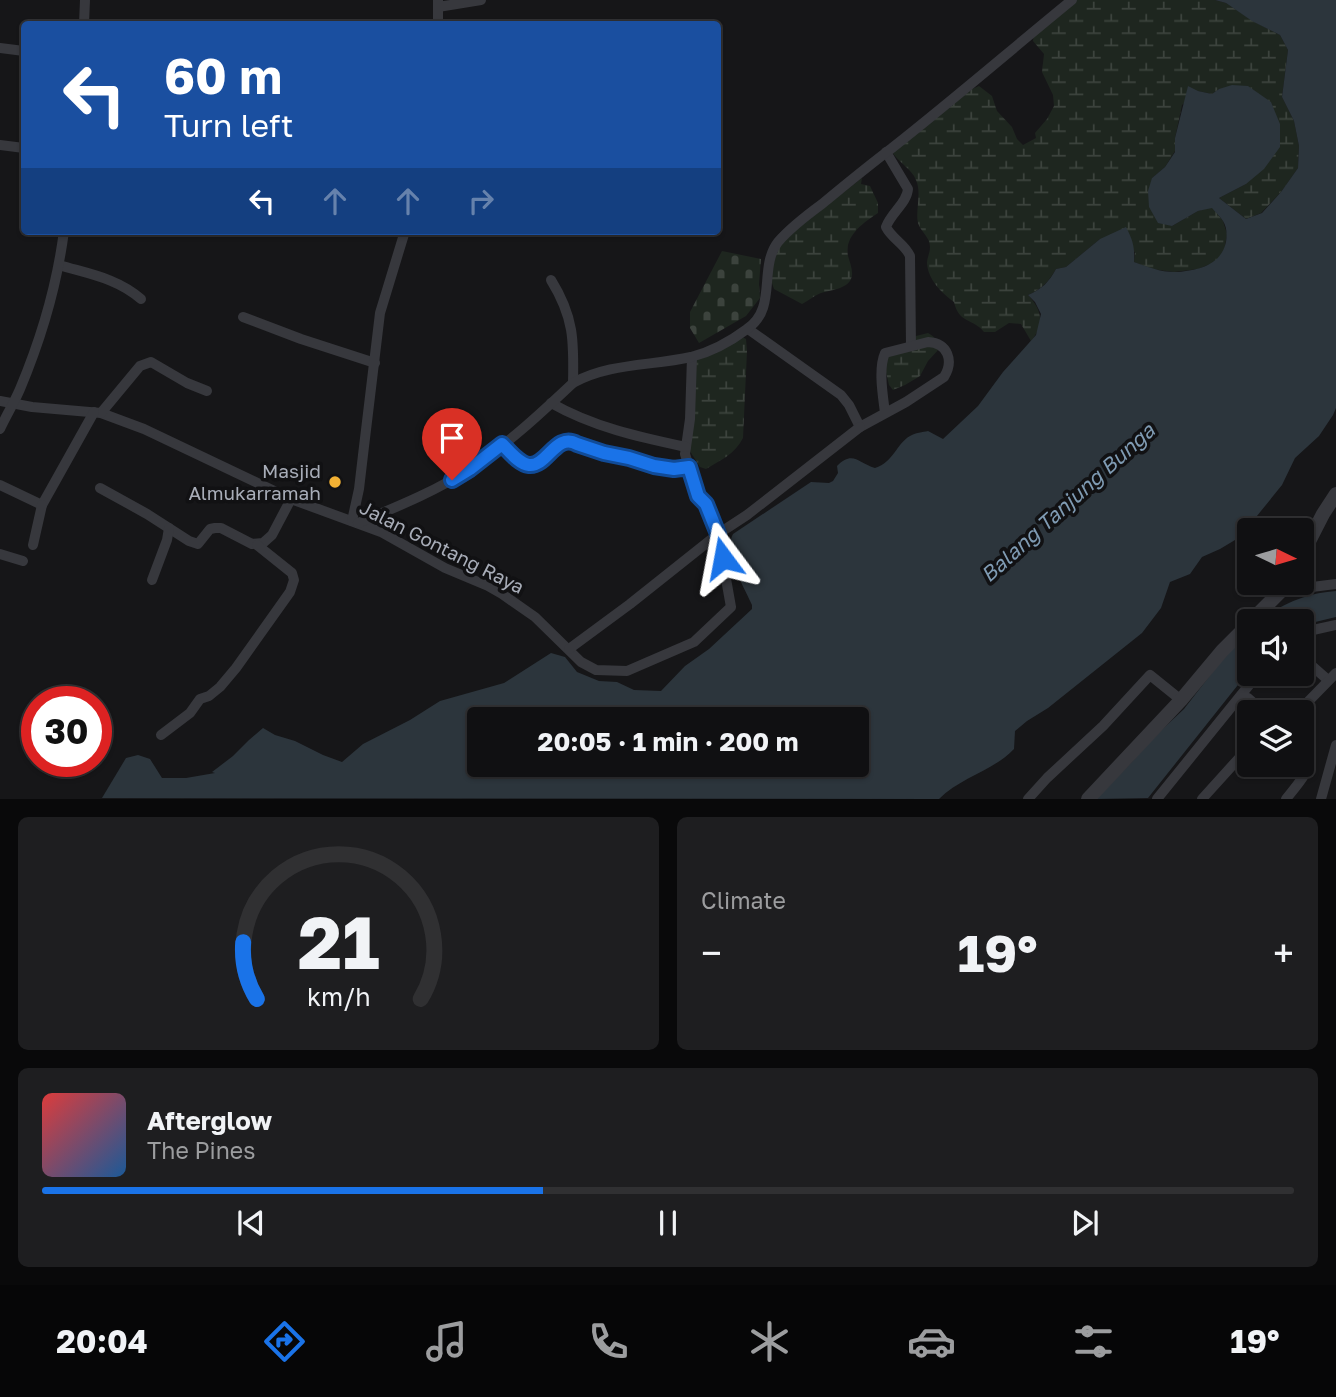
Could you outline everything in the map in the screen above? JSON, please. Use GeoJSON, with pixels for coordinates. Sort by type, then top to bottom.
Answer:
{"type":"FeatureCollection","features":[{"type":"Feature","properties":{"kind":"street"},"geometry":{"type":"LineString","coordinates":[[84,21],[85,0]]}},
{"type":"Feature","properties":{"kind":"street"},"geometry":{"type":"LineString","coordinates":[[438,4],[481,0]]}},
{"type":"Feature","properties":{"kind":"street"},"geometry":{"type":"LineString","coordinates":[[355,522],[452,480],[470,469],[573,383],[603,370],[692,357],[723,344],[748,328],[762,313],[768,268],[778,242],[1072,0]]}},
{"type":"Feature","properties":{"kind":"street"},"geometry":{"type":"LineString","coordinates":[[0,48],[21,51]]}},
{"type":"Feature","properties":{"kind":"street"},"geometry":{"type":"LineString","coordinates":[[0,145],[21,148]]}},
{"type":"Feature","properties":{"kind":"street"},"geometry":{"type":"LineString","coordinates":[[886,152],[908,189],[907,195],[886,227],[908,250],[910,256],[911,346]]}},
{"type":"Feature","properties":{"kind":"street"},"geometry":{"type":"LineString","coordinates":[[0,429],[32,356],[56,279],[63,235]]}},
{"type":"Feature","properties":{"kind":"street"},"geometry":{"type":"LineString","coordinates":[[355,522],[380,313],[404,235]]}},
{"type":"Feature","properties":{"kind":"street"},"geometry":{"type":"LineString","coordinates":[[59,265],[116,282],[141,299]]}},
{"type":"Feature","properties":{"kind":"street"},"geometry":{"type":"LineString","coordinates":[[551,280],[570,317],[573,383]]}},
{"type":"Feature","properties":{"kind":"street"},"geometry":{"type":"LineString","coordinates":[[243,317],[375,363]]}},
{"type":"Feature","properties":{"kind":"street"},"geometry":{"type":"LineString","coordinates":[[748,328],[841,395],[860,427]]}},
{"type":"Feature","properties":{"kind":"street"},"geometry":{"type":"LineString","coordinates":[[569,649],[860,427],[885,413],[922,392],[940,380],[947,373],[948,367],[947,355],[942,346],[928,342],[887,352],[883,357],[882,370],[885,413]]}},
{"type":"Feature","properties":{"kind":"street"},"geometry":{"type":"LineString","coordinates":[[692,357],[690,419],[685,454],[698,496],[706,504],[718,534]]}},
{"type":"Feature","properties":{"kind":"street"},"geometry":{"type":"LineString","coordinates":[[33,545],[41,505],[98,412],[123,388],[139,366],[148,362],[157,364],[187,383],[207,391]]}},
{"type":"Feature","properties":{"kind":"street","name":"Jalan Gontang Raya"},"geometry":{"type":"LineString","coordinates":[[0,401],[98,412],[144,429],[291,499],[381,532],[445,568],[502,594],[535,617],[580,662],[596,670],[627,671],[694,642],[731,607],[718,534]]}},
{"type":"Feature","properties":{"kind":"street"},"geometry":{"type":"LineString","coordinates":[[551,403],[572,415],[631,435],[686,447]]}},
{"type":"Feature","properties":{"kind":"street"},"geometry":{"type":"LineString","coordinates":[[502,444],[527,465],[537,463],[566,441],[573,441],[604,453],[654,466],[674,469],[689,467]]}},
{"type":"Feature","properties":{"kind":"street"},"geometry":{"type":"LineString","coordinates":[[0,485],[41,505]]}},
{"type":"Feature","properties":{"kind":"street"},"geometry":{"type":"LineString","coordinates":[[100,488],[194,543],[198,544],[215,527],[221,528],[257,545],[294,576],[294,584],[279,609],[220,687],[200,699],[190,713],[161,735]]}},
{"type":"Feature","properties":{"kind":"street"},"geometry":{"type":"LineString","coordinates":[[1314,532],[1336,494]]}},
{"type":"Feature","properties":{"kind":"street"},"geometry":{"type":"LineString","coordinates":[[257,545],[269,540],[291,499]]}},
{"type":"Feature","properties":{"kind":"street"},"geometry":{"type":"LineString","coordinates":[[152,580],[169,528]]}},
{"type":"Feature","properties":{"kind":"street"},"geometry":{"type":"LineString","coordinates":[[0,554],[23,561]]}},
{"type":"Feature","properties":{"kind":"street"},"geometry":{"type":"LineString","coordinates":[[1314,585],[1336,584]]}},
{"type":"Feature","properties":{"kind":"street"},"geometry":{"type":"LineString","coordinates":[[1262,609],[1275,595]]}},
{"type":"Feature","properties":{"kind":"street"},"geometry":{"type":"LineString","coordinates":[[1314,630],[1336,625]]}},
{"type":"Feature","properties":{"kind":"street"},"geometry":{"type":"LineString","coordinates":[[1088,799],[1237,635]]}},
{"type":"Feature","properties":{"kind":"street"},"geometry":{"type":"LineString","coordinates":[[1309,700],[1332,676],[1314,665]]}},
{"type":"Feature","properties":{"kind":"street"},"geometry":{"type":"LineString","coordinates":[[1028,799],[1103,726],[1150,675],[1181,700]]}},
{"type":"Feature","properties":{"kind":"street"},"geometry":{"type":"LineString","coordinates":[[1157,799],[1248,686]]}},
{"type":"Feature","properties":{"kind":"street"},"geometry":{"type":"LineString","coordinates":[[1321,799],[1336,745]]}},
{"type":"Feature","properties":{"kind":"street"},"geometry":{"type":"LineString","coordinates":[[1202,799],[1237,760]]}},
{"type":"Feature","properties":{"kind":"street"},"geometry":{"type":"LineString","coordinates":[[1286,799],[1302,777]]}},
{"type":"Feature","properties":{"kind":"green space"},"geometry":{"type":"Polygon","coordinates":[[[1077,0],[1215,0],[1226,3],[1280,35],[1288,50],[1282,97],[1294,121],[1299,146],[1298,168],[1281,192],[1261,213],[1246,219],[1219,198],[1246,184],[1219,89],[1212,94],[1198,91],[1182,105],[1175,151],[1165,167],[1152,178],[1172,226],[1198,211],[1212,207],[1223,221],[1227,234],[1224,252],[1215,262],[1198,269],[1174,272],[1152,269],[1134,262],[1135,252],[1100,239],[1066,267],[1056,269],[1045,284],[1028,295],[1040,317],[1038,329],[1031,341],[1021,324],[1009,323],[995,332],[984,332],[959,314],[954,302],[940,290],[930,275],[927,263],[930,243],[917,219],[918,185],[911,172],[892,152],[979,86],[992,96],[997,111],[1012,127],[1023,145],[1036,138],[1035,133],[1054,106],[1053,95],[1042,72],[1044,54],[1033,41],[1034,33],[1077,0]]]}},
{"type":"Feature","properties":{"kind":"green space"},"geometry":{"type":"Polygon","coordinates":[[[862,178],[861,184],[870,186],[878,203],[878,213],[861,226],[849,242],[848,256],[852,273],[849,282],[802,304],[774,289],[770,277],[779,243],[862,178]]]}},
{"type":"Feature","properties":{"kind":"green space"},"geometry":{"type":"Polygon","coordinates":[[[722,251],[761,259],[760,298],[746,316],[699,343],[690,328],[690,312],[722,251]]]}},
{"type":"Feature","properties":{"kind":"green space"},"geometry":{"type":"Polygon","coordinates":[[[928,333],[936,339],[939,349],[920,376],[893,390],[889,385],[881,351],[900,347],[916,336],[928,333]]]}},
{"type":"Feature","properties":{"kind":"green space"},"geometry":{"type":"Polygon","coordinates":[[[739,335],[746,339],[747,351],[743,438],[732,452],[706,469],[700,467],[688,448],[694,360],[739,335]]]}},
{"type":"Feature","properties":{"kind":"water","name":"Balang Tanjung Bunga"},"geometry":{"type":"Polygon","coordinates":[[[1215,0],[1336,0],[1336,408],[1319,436],[1295,458],[1282,485],[1255,518],[1237,518],[1237,539],[1202,557],[1190,574],[1170,582],[1161,608],[1142,633],[1015,731],[1014,749],[1006,757],[957,785],[939,799],[102,798],[126,758],[138,755],[150,759],[162,778],[186,778],[215,773],[212,772],[263,728],[342,762],[363,744],[440,701],[504,683],[551,653],[565,657],[577,672],[599,681],[617,682],[634,690],[661,691],[685,666],[709,649],[752,609],[733,560],[733,534],[811,482],[833,481],[838,473],[837,466],[847,459],[856,459],[875,468],[887,462],[905,439],[912,435],[928,431],[943,439],[978,406],[1003,372],[1036,335],[1041,314],[1028,295],[1045,285],[1056,269],[1066,267],[1100,239],[1126,227],[1133,244],[1134,262],[1150,268],[1167,272],[1186,271],[1208,265],[1219,256],[1227,234],[1222,219],[1212,208],[1198,211],[1172,226],[1158,223],[1149,207],[1148,191],[1152,178],[1165,167],[1175,152],[1175,138],[1188,86],[1212,94],[1232,85],[1248,86],[1271,102],[1280,124],[1280,147],[1264,169],[1246,184],[1219,198],[1246,219],[1262,213],[1281,192],[1298,168],[1299,146],[1294,121],[1282,97],[1288,50],[1280,35],[1252,21],[1226,3],[1215,0]]]}},
{"type":"Feature","properties":{"kind":"water"},"geometry":{"type":"Polygon","coordinates":[[[1336,591],[1336,617],[1314,622],[1314,609],[1277,609],[1296,600],[1336,591]]]}},
{"type":"Feature","properties":{"kind":"water"},"geometry":{"type":"Polygon","coordinates":[[[1237,644],[1237,686],[1148,798],[1096,799],[1184,709],[1237,644]]]}},
{"type":"Feature","properties":{"kind":"place","name":"Masjid Almukarramah"},"geometry":{"type":"Point","coordinates":[335,482]}},
{"type":"Feature","properties":{"kind":"route"},"geometry":{"type":"LineString","coordinates":[[452,480],[502,444],[527,465],[537,463],[566,441],[573,441],[604,453],[654,466],[674,469],[689,467],[698,496],[706,504],[718,534],[723,558]]}}]}
